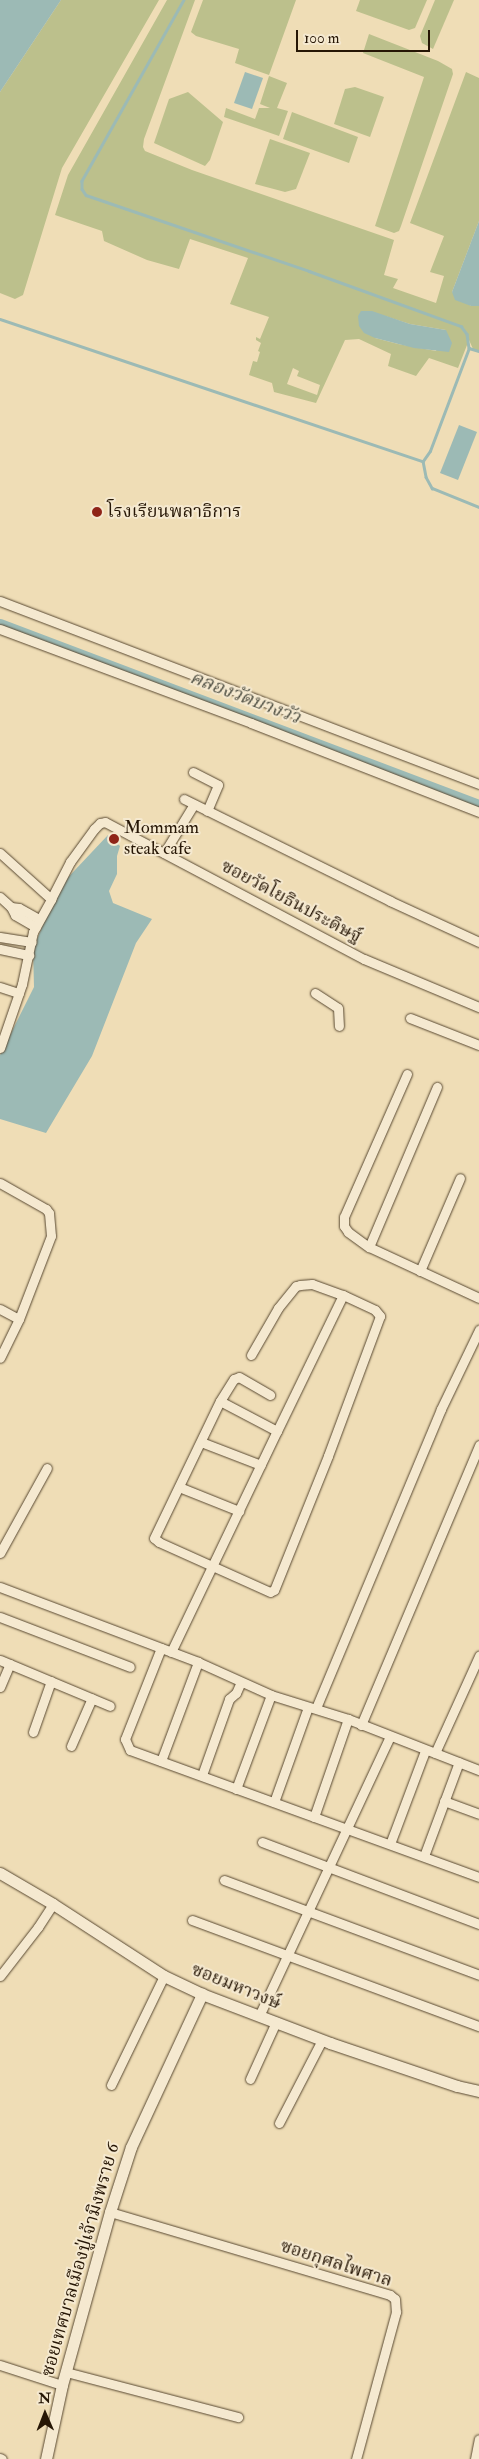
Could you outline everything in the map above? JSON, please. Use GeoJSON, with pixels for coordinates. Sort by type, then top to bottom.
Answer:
{"type":"FeatureCollection","features":[{"type":"Feature","properties":{"kind":"street"},"geometry":{"type":"LineString","coordinates":[[0,601],[479,784]]}},
{"type":"Feature","properties":{"kind":"street"},"geometry":{"type":"LineString","coordinates":[[0,630],[251,723],[479,812]]}},
{"type":"Feature","properties":{"kind":"street"},"geometry":{"type":"LineString","coordinates":[[192,772],[218,785],[207,811]]}},
{"type":"Feature","properties":{"kind":"street"},"geometry":{"type":"LineString","coordinates":[[184,799],[479,942]]}},
{"type":"Feature","properties":{"kind":"street"},"geometry":{"type":"LineString","coordinates":[[164,853],[194,804]]}},
{"type":"Feature","properties":{"kind":"street","name":"ซอยวัดโยธินประดิษฐ์"},"geometry":{"type":"LineString","coordinates":[[51,899],[70,862],[100,823],[106,822],[364,959],[479,1007]]}},
{"type":"Feature","properties":{"kind":"street"},"geometry":{"type":"LineString","coordinates":[[0,853],[51,899],[38,923],[19,993],[0,1048]]}},
{"type":"Feature","properties":{"kind":"street"},"geometry":{"type":"LineString","coordinates":[[0,897],[12,907],[15,915],[38,923]]}},
{"type":"Feature","properties":{"kind":"street"},"geometry":{"type":"LineString","coordinates":[[0,937],[32,942]]}},
{"type":"Feature","properties":{"kind":"street"},"geometry":{"type":"LineString","coordinates":[[0,949],[29,955]]}},
{"type":"Feature","properties":{"kind":"street"},"geometry":{"type":"LineString","coordinates":[[0,987],[19,993]]}},
{"type":"Feature","properties":{"kind":"street"},"geometry":{"type":"LineString","coordinates":[[315,993],[338,1008],[339,1026]]}},
{"type":"Feature","properties":{"kind":"street"},"geometry":{"type":"LineString","coordinates":[[410,1018],[478,1041]]}},
{"type":"Feature","properties":{"kind":"street"},"geometry":{"type":"LineString","coordinates":[[407,1074],[344,1217],[344,1226],[348,1232],[369,1247],[479,1298]]}},
{"type":"Feature","properties":{"kind":"street"},"geometry":{"type":"LineString","coordinates":[[369,1247],[437,1087]]}},
{"type":"Feature","properties":{"kind":"street"},"geometry":{"type":"LineString","coordinates":[[420,1271],[460,1178]]}},
{"type":"Feature","properties":{"kind":"street"},"geometry":{"type":"LineString","coordinates":[[0,1183],[44,1207],[49,1213],[51,1236],[19,1319],[0,1358]]}},
{"type":"Feature","properties":{"kind":"street"},"geometry":{"type":"LineString","coordinates":[[251,1355],[278,1308],[296,1286],[312,1284],[343,1296],[375,1310],[380,1319],[274,1590],[265,1591],[154,1540],[220,1401],[234,1379],[238,1377],[270,1395]]}},
{"type":"Feature","properties":{"kind":"street"},"geometry":{"type":"LineString","coordinates":[[171,1652],[343,1296]]}},
{"type":"Feature","properties":{"kind":"street"},"geometry":{"type":"LineString","coordinates":[[0,1309],[19,1319]]}},
{"type":"Feature","properties":{"kind":"street"},"geometry":{"type":"LineString","coordinates":[[274,1802],[312,1707],[441,1409],[479,1330]]}},
{"type":"Feature","properties":{"kind":"street"},"geometry":{"type":"LineString","coordinates":[[220,1401],[278,1430]]}},
{"type":"Feature","properties":{"kind":"street"},"geometry":{"type":"LineString","coordinates":[[201,1442],[261,1465]]}},
{"type":"Feature","properties":{"kind":"street"},"geometry":{"type":"LineString","coordinates":[[361,1725],[479,1445]]}},
{"type":"Feature","properties":{"kind":"street"},"geometry":{"type":"LineString","coordinates":[[0,1553],[48,1468]]}},
{"type":"Feature","properties":{"kind":"street"},"geometry":{"type":"LineString","coordinates":[[179,1487],[239,1511]]}},
{"type":"Feature","properties":{"kind":"street"},"geometry":{"type":"LineString","coordinates":[[0,1587],[198,1662],[271,1695],[348,1719],[479,1770]]}},
{"type":"Feature","properties":{"kind":"street"},"geometry":{"type":"LineString","coordinates":[[0,1617],[130,1667]]}},
{"type":"Feature","properties":{"kind":"street"},"geometry":{"type":"LineString","coordinates":[[161,1648],[125,1739],[130,1750],[479,1877]]}},
{"type":"Feature","properties":{"kind":"street"},"geometry":{"type":"LineString","coordinates":[[435,1753],[479,1656]]}},
{"type":"Feature","properties":{"kind":"street"},"geometry":{"type":"LineString","coordinates":[[0,1660],[110,1706]]}},
{"type":"Feature","properties":{"kind":"street"},"geometry":{"type":"LineString","coordinates":[[160,1761],[198,1662]]}},
{"type":"Feature","properties":{"kind":"street"},"geometry":{"type":"LineString","coordinates":[[0,1688],[10,1664]]}},
{"type":"Feature","properties":{"kind":"street"},"geometry":{"type":"LineString","coordinates":[[33,1732],[52,1682]]}},
{"type":"Feature","properties":{"kind":"street"},"geometry":{"type":"LineString","coordinates":[[202,1775],[229,1699],[234,1696],[241,1682]]}},
{"type":"Feature","properties":{"kind":"street"},"geometry":{"type":"LineString","coordinates":[[236,1789],[271,1695]]}},
{"type":"Feature","properties":{"kind":"street"},"geometry":{"type":"LineString","coordinates":[[71,1746],[92,1698]]}},
{"type":"Feature","properties":{"kind":"street"},"geometry":{"type":"LineString","coordinates":[[314,1817],[348,1719]]}},
{"type":"Feature","properties":{"kind":"street"},"geometry":{"type":"LineString","coordinates":[[259,2016],[390,1736]]}},
{"type":"Feature","properties":{"kind":"street"},"geometry":{"type":"LineString","coordinates":[[390,1844],[425,1750]]}},
{"type":"Feature","properties":{"kind":"street"},"geometry":{"type":"LineString","coordinates":[[424,1856],[458,1762]]}},
{"type":"Feature","properties":{"kind":"street"},"geometry":{"type":"LineString","coordinates":[[444,1800],[479,1814]]}},
{"type":"Feature","properties":{"kind":"street"},"geometry":{"type":"LineString","coordinates":[[262,1842],[479,1924]]}},
{"type":"Feature","properties":{"kind":"street","name":"ซอยมหาวงษ์"},"geometry":{"type":"LineString","coordinates":[[0,1873],[53,1904],[164,1976],[202,1994],[322,2040],[457,2086],[478,2088]]}},
{"type":"Feature","properties":{"kind":"street"},"geometry":{"type":"LineString","coordinates":[[224,1880],[479,1975]]}},
{"type":"Feature","properties":{"kind":"street"},"geometry":{"type":"LineString","coordinates":[[0,1976],[38,1927],[53,1904]]}},
{"type":"Feature","properties":{"kind":"street"},"geometry":{"type":"LineString","coordinates":[[192,1920],[287,1957],[479,2026]]}},
{"type":"Feature","properties":{"kind":"street"},"geometry":{"type":"LineString","coordinates":[[111,2085],[164,1976]]}},
{"type":"Feature","properties":{"kind":"street","name":"ซอยเทศบาลเมืองปู่เจ้ามิงพราย 6"},"geometry":{"type":"LineString","coordinates":[[46,2459],[62,2385],[110,2212],[133,2142],[202,1994]]}},
{"type":"Feature","properties":{"kind":"street"},"geometry":{"type":"LineString","coordinates":[[250,2080],[276,2022]]}},
{"type":"Feature","properties":{"kind":"street"},"geometry":{"type":"LineString","coordinates":[[278,2122],[322,2040]]}},
{"type":"Feature","properties":{"kind":"street","name":"ซอยกุศลไพศาล"},"geometry":{"type":"LineString","coordinates":[[110,2212],[390,2295],[395,2299],[396,2312],[356,2459]]}},
{"type":"Feature","properties":{"kind":"street"},"geometry":{"type":"LineString","coordinates":[[0,2364],[62,2385]]}},
{"type":"Feature","properties":{"kind":"street"},"geometry":{"type":"LineString","coordinates":[[66,2372],[238,2417]]}},
{"type":"Feature","properties":{"kind":"street"},"geometry":{"type":"LineString","coordinates":[[475,2459],[479,2439]]}},
{"type":"Feature","properties":{"kind":"green space"},"geometry":{"type":"Polygon","coordinates":[[[61,0],[159,0],[62,168],[23,295],[15,299],[0,293],[0,92],[61,0]]]}},
{"type":"Feature","properties":{"kind":"green space"},"geometry":{"type":"Polygon","coordinates":[[[167,0],[195,0],[144,139],[143,147],[145,151],[192,170],[394,240],[384,275],[398,279],[393,288],[436,303],[444,276],[430,272],[444,236],[410,223],[466,72],[479,78],[479,221],[452,292],[471,306],[479,306],[479,351],[473,349],[469,340],[458,368],[429,358],[416,376],[388,366],[391,354],[359,339],[345,340],[316,403],[274,392],[272,383],[249,375],[253,361],[257,362],[260,352],[258,351],[261,343],[256,340],[256,337],[260,339],[269,317],[230,304],[248,258],[190,239],[179,269],[147,260],[104,241],[102,231],[55,215],[68,175],[167,0]],[[385,316],[375,338],[398,344],[436,351],[446,330],[410,324],[385,316]],[[293,368],[287,384],[317,395],[320,385],[297,376],[299,371],[293,368]]]}},
{"type":"Feature","properties":{"kind":"green space"},"geometry":{"type":"Polygon","coordinates":[[[203,0],[296,0],[269,75],[235,63],[239,49],[196,36],[191,32],[203,0]]]}},
{"type":"Feature","properties":{"kind":"green space"},"geometry":{"type":"Polygon","coordinates":[[[360,0],[427,0],[415,28],[409,30],[356,11],[360,0]]]}},
{"type":"Feature","properties":{"kind":"green space"},"geometry":{"type":"Polygon","coordinates":[[[435,0],[454,0],[433,49],[422,43],[420,36],[435,0]]]}},
{"type":"Feature","properties":{"kind":"green space"},"geometry":{"type":"Polygon","coordinates":[[[369,34],[438,61],[452,69],[453,74],[401,226],[399,231],[394,233],[375,226],[424,77],[363,53],[369,34]]]}},
{"type":"Feature","properties":{"kind":"green space"},"geometry":{"type":"Polygon","coordinates":[[[269,76],[287,83],[277,108],[288,111],[279,136],[224,117],[226,108],[255,119],[259,108],[270,108],[260,104],[269,76]]]}},
{"type":"Feature","properties":{"kind":"green space"},"geometry":{"type":"Polygon","coordinates":[[[355,87],[384,97],[370,137],[334,124],[345,89],[355,87]]]}},
{"type":"Feature","properties":{"kind":"green space"},"geometry":{"type":"Polygon","coordinates":[[[188,92],[223,122],[210,160],[205,166],[154,143],[169,99],[188,92]]]}},
{"type":"Feature","properties":{"kind":"green space"},"geometry":{"type":"Polygon","coordinates":[[[292,112],[358,137],[349,163],[283,139],[292,112]]]}},
{"type":"Feature","properties":{"kind":"green space"},"geometry":{"type":"Polygon","coordinates":[[[270,139],[310,153],[296,189],[285,192],[255,184],[270,139]]]}},
{"type":"Feature","properties":{"kind":"water"},"geometry":{"type":"Polygon","coordinates":[[[0,0],[61,0],[0,92],[0,0]]]}},
{"type":"Feature","properties":{"kind":"water"},"geometry":{"type":"Polygon","coordinates":[[[245,72],[263,78],[252,109],[234,103],[245,72]]]}},
{"type":"Feature","properties":{"kind":"water"},"geometry":{"type":"Polygon","coordinates":[[[479,221],[479,306],[471,306],[455,300],[452,292],[479,221]]]}},
{"type":"Feature","properties":{"kind":"water"},"geometry":{"type":"Polygon","coordinates":[[[361,311],[372,311],[410,324],[446,330],[452,343],[449,352],[414,348],[375,338],[364,333],[359,326],[358,316],[361,311]]]}},
{"type":"Feature","properties":{"kind":"water"},"geometry":{"type":"Polygon","coordinates":[[[459,425],[477,432],[458,480],[440,473],[459,425]]]}},
{"type":"Feature","properties":{"kind":"water"},"geometry":{"type":"Polygon","coordinates":[[[108,835],[120,846],[117,856],[117,874],[109,891],[113,903],[152,919],[136,943],[92,1056],[46,1133],[0,1119],[0,1055],[34,987],[33,949],[58,888],[108,835]]]}},
{"type":"Feature","properties":{"kind":"waterway"},"geometry":{"type":"LineString","coordinates":[[184,0],[82,181],[82,189],[86,195],[309,271],[461,326],[467,334],[469,348],[479,351]]}},
{"type":"Feature","properties":{"kind":"waterway"},"geometry":{"type":"LineString","coordinates":[[0,319],[423,461],[426,477],[432,488],[479,507]]}},
{"type":"Feature","properties":{"kind":"waterway"},"geometry":{"type":"LineString","coordinates":[[423,461],[430,451],[469,348]]}},
{"type":"Feature","properties":{"kind":"waterway","name":"คลองวัดบางวัว"},"geometry":{"type":"LineString","coordinates":[[0,623],[479,804]]}},
{"type":"Feature","properties":{"kind":"place","name":"โรงเรียนพลาธิการ"},"geometry":{"type":"Point","coordinates":[97,512]}},
{"type":"Feature","properties":{"kind":"place","name":"Mommam steak cafe"},"geometry":{"type":"Point","coordinates":[114,839]}}]}
